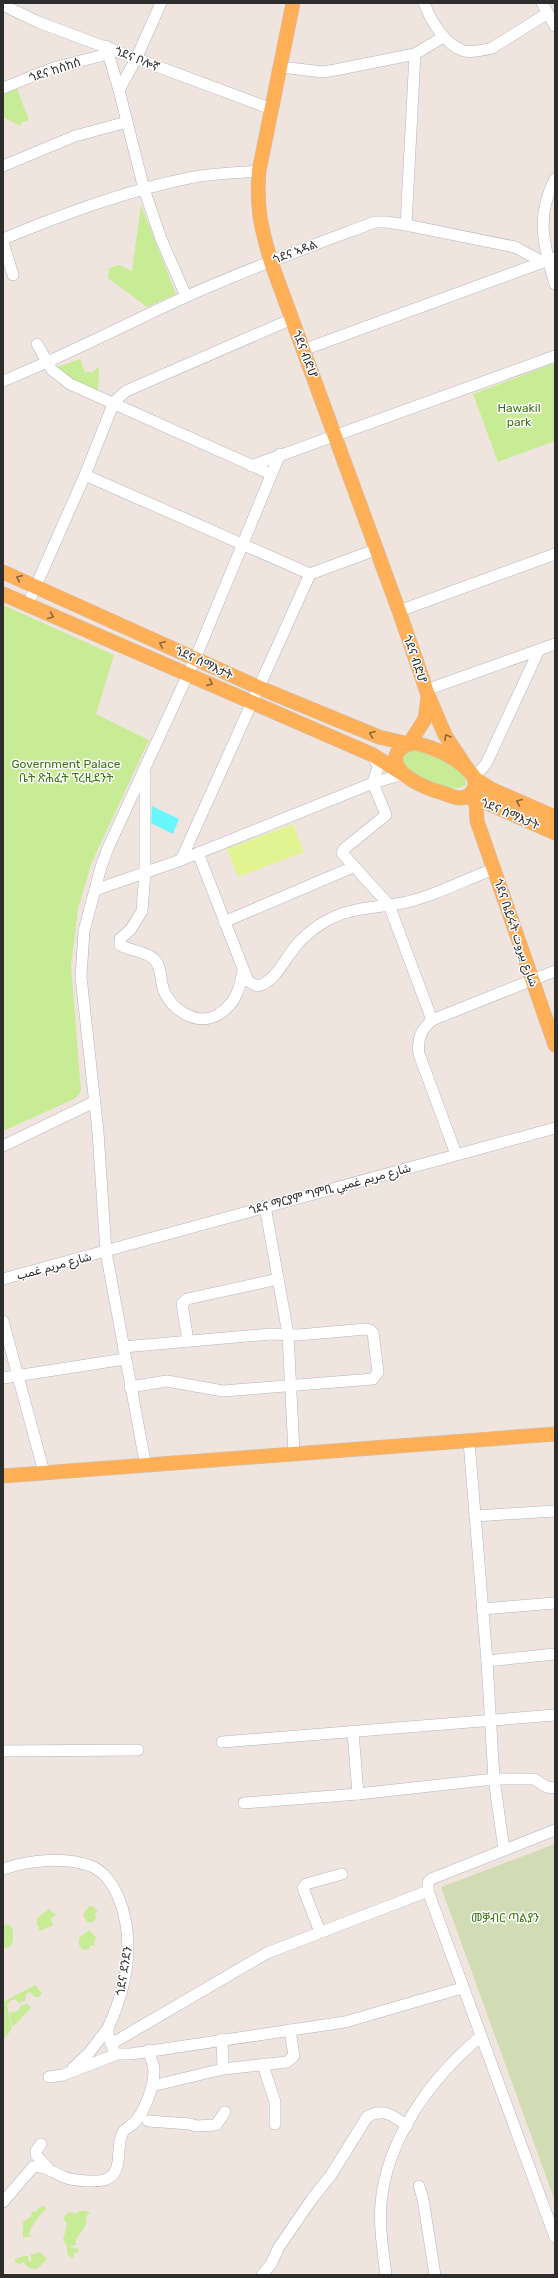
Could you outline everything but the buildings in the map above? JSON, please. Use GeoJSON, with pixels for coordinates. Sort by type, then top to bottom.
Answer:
{"type":"FeatureCollection","features":[{"type":"Feature","properties":{"kind":"main road","name":"ጎደና ብድሆ"},"geometry":{"type":"LineString","coordinates":[[293,3],[259,171],[257,197],[259,222],[271,262],[335,435],[375,550],[399,611],[427,692],[469,788]]}},
{"type":"Feature","properties":{"kind":"main road","name":"ጎደና ሰማእታት"},"geometry":{"type":"LineString","coordinates":[[3,572],[260,688],[379,737],[429,747],[443,752],[469,788],[485,802],[555,833]]}},
{"type":"Feature","properties":{"kind":"main road","name":"ጎደና ሰማእታት"},"geometry":{"type":"LineString","coordinates":[[3,594],[28,606],[188,673],[373,755],[403,774],[433,790],[469,788],[491,790],[555,817]]}},
{"type":"Feature","properties":{"kind":"main road"},"geometry":{"type":"LineString","coordinates":[[403,774],[396,765],[396,756],[402,747],[410,744],[425,719],[427,692]]}},
{"type":"Feature","properties":{"kind":"main road"},"geometry":{"type":"LineString","coordinates":[[469,788],[470,810],[477,821]]}},
{"type":"Feature","properties":{"kind":"main road"},"geometry":{"type":"LineString","coordinates":[[469,788],[477,821]]}},
{"type":"Feature","properties":{"kind":"main road","name":"ጎደና ቤይሩት شارع بيروت"},"geometry":{"type":"LineString","coordinates":[[477,821],[555,1045]]}},
{"type":"Feature","properties":{"kind":"main road"},"geometry":{"type":"LineString","coordinates":[[3,1476],[44,1472],[146,1467],[294,1452],[555,1434]]}},
{"type":"Feature","properties":{"kind":"street"},"geometry":{"type":"LineString","coordinates":[[119,90],[136,59],[161,3]]}},
{"type":"Feature","properties":{"kind":"street"},"geometry":{"type":"LineString","coordinates":[[424,3],[443,37],[464,51],[482,51],[492,48],[548,13]]}},
{"type":"Feature","properties":{"kind":"street"},"geometry":{"type":"LineString","coordinates":[[542,3],[555,26]]}},
{"type":"Feature","properties":{"kind":"street","name":"ጎደና ቦሎኛ"},"geometry":{"type":"LineString","coordinates":[[3,5],[38,22],[107,50],[136,59],[272,109]]}},
{"type":"Feature","properties":{"kind":"street"},"geometry":{"type":"LineString","coordinates":[[281,67],[323,72],[415,54],[443,37]]}},
{"type":"Feature","properties":{"kind":"street"},"geometry":{"type":"LineString","coordinates":[[107,50],[119,90],[144,189],[161,239],[186,296]]}},
{"type":"Feature","properties":{"kind":"street","name":"ጎደና ከስከሰ"},"geometry":{"type":"LineString","coordinates":[[3,88],[53,68],[107,50]]}},
{"type":"Feature","properties":{"kind":"street"},"geometry":{"type":"LineString","coordinates":[[406,225],[415,54]]}},
{"type":"Feature","properties":{"kind":"street"},"geometry":{"type":"LineString","coordinates":[[3,166],[74,136],[127,122]]}},
{"type":"Feature","properties":{"kind":"street"},"geometry":{"type":"LineString","coordinates":[[3,239],[77,209],[144,189],[190,177],[259,171]]}},
{"type":"Feature","properties":{"kind":"street"},"geometry":{"type":"LineString","coordinates":[[555,179],[544,208],[543,239],[555,284]]}},
{"type":"Feature","properties":{"kind":"street","name":"ጎደና ኣዳል"},"geometry":{"type":"LineString","coordinates":[[3,381],[47,363],[186,296],[374,222],[406,225],[515,247],[549,260]]}},
{"type":"Feature","properties":{"kind":"street"},"geometry":{"type":"LineString","coordinates":[[3,242],[13,275]]}},
{"type":"Feature","properties":{"kind":"street"},"geometry":{"type":"LineString","coordinates":[[303,350],[549,260]]}},
{"type":"Feature","properties":{"kind":"street"},"geometry":{"type":"LineString","coordinates":[[28,606],[85,476],[114,402],[126,391],[292,319]]}},
{"type":"Feature","properties":{"kind":"street"},"geometry":{"type":"LineString","coordinates":[[37,344],[47,363],[58,377],[271,474]]}},
{"type":"Feature","properties":{"kind":"street"},"geometry":{"type":"LineString","coordinates":[[251,466],[280,454],[555,356]]}},
{"type":"Feature","properties":{"kind":"street"},"geometry":{"type":"LineString","coordinates":[[146,1467],[122,1347],[106,1252],[101,1164],[81,977],[84,931],[94,890],[108,848],[145,772],[195,659],[244,544],[280,454]]}},
{"type":"Feature","properties":{"kind":"street"},"geometry":{"type":"LineString","coordinates":[[85,476],[310,574],[375,550]]}},
{"type":"Feature","properties":{"kind":"street"},"geometry":{"type":"LineString","coordinates":[[399,611],[555,554]]}},
{"type":"Feature","properties":{"kind":"street"},"geometry":{"type":"LineString","coordinates":[[181,860],[260,688],[310,574]]}},
{"type":"Feature","properties":{"kind":"street"},"geometry":{"type":"LineString","coordinates":[[427,692],[554,645]]}},
{"type":"Feature","properties":{"kind":"street"},"geometry":{"type":"LineString","coordinates":[[469,788],[486,764],[539,650]]}},
{"type":"Feature","properties":{"kind":"street"},"geometry":{"type":"LineString","coordinates":[[373,755],[378,767],[373,783],[386,815],[344,848],[342,853],[353,868],[389,905],[432,1020]]}},
{"type":"Feature","properties":{"kind":"street"},"geometry":{"type":"LineString","coordinates":[[145,772],[145,872],[142,911],[136,923],[120,939],[119,943],[122,946],[154,959],[159,967],[163,988],[168,999],[178,1010],[190,1016],[203,1019],[216,1016],[228,1008],[236,996],[241,984],[243,969]]}},
{"type":"Feature","properties":{"kind":"street"},"geometry":{"type":"LineString","coordinates":[[94,890],[181,860],[373,783],[403,774]]}},
{"type":"Feature","properties":{"kind":"street"},"geometry":{"type":"LineString","coordinates":[[198,853],[243,969],[252,984],[262,985],[268,982],[299,942],[327,920],[347,912],[389,905],[417,898],[494,869]]}},
{"type":"Feature","properties":{"kind":"street"},"geometry":{"type":"LineString","coordinates":[[224,922],[353,868]]}},
{"type":"Feature","properties":{"kind":"street"},"geometry":{"type":"LineString","coordinates":[[456,1154],[419,1054],[420,1032],[432,1020],[555,971]]}},
{"type":"Feature","properties":{"kind":"street"},"geometry":{"type":"LineString","coordinates":[[3,1146],[94,1102]]}},
{"type":"Feature","properties":{"kind":"street","name":"ጎደና ማርያም ግምቢ شارع مريم غمبي"},"geometry":{"type":"LineString","coordinates":[[106,1252],[265,1206],[555,1128]]}},
{"type":"Feature","properties":{"kind":"street"},"geometry":{"type":"LineString","coordinates":[[265,1206],[288,1334],[292,1387],[294,1452]]}},
{"type":"Feature","properties":{"kind":"street","name":"شارع مريم غمب"},"geometry":{"type":"LineString","coordinates":[[3,1279],[106,1252]]}},
{"type":"Feature","properties":{"kind":"street"},"geometry":{"type":"LineString","coordinates":[[188,1341],[182,1304],[187,1298],[278,1279]]}},
{"type":"Feature","properties":{"kind":"street"},"geometry":{"type":"LineString","coordinates":[[3,1321],[44,1472]]}},
{"type":"Feature","properties":{"kind":"street"},"geometry":{"type":"LineString","coordinates":[[122,1347],[271,1334],[305,1335],[370,1330],[373,1333],[378,1372],[373,1379],[292,1387],[223,1391],[167,1381],[130,1387]]}},
{"type":"Feature","properties":{"kind":"street"},"geometry":{"type":"LineString","coordinates":[[3,1378],[125,1359]]}},
{"type":"Feature","properties":{"kind":"street"},"geometry":{"type":"LineString","coordinates":[[469,1441],[487,1661],[494,1779],[504,1850]]}},
{"type":"Feature","properties":{"kind":"street"},"geometry":{"type":"LineString","coordinates":[[475,1516],[555,1511]]}},
{"type":"Feature","properties":{"kind":"street"},"geometry":{"type":"LineString","coordinates":[[482,1609],[555,1603]]}},
{"type":"Feature","properties":{"kind":"street"},"geometry":{"type":"LineString","coordinates":[[487,1661],[555,1654]]}},
{"type":"Feature","properties":{"kind":"street"},"geometry":{"type":"LineString","coordinates":[[222,1742],[491,1722],[555,1715]]}},
{"type":"Feature","properties":{"kind":"street"},"geometry":{"type":"LineString","coordinates":[[353,1732],[358,1794]]}},
{"type":"Feature","properties":{"kind":"street"},"geometry":{"type":"LineString","coordinates":[[3,1751],[138,1750]]}},
{"type":"Feature","properties":{"kind":"street"},"geometry":{"type":"LineString","coordinates":[[244,1802],[358,1794],[494,1779],[534,1779],[547,1787],[555,1788]]}},
{"type":"Feature","properties":{"kind":"street"},"geometry":{"type":"LineString","coordinates":[[555,1830],[431,1879],[428,1883],[428,1891],[462,1988],[555,2237]]}},
{"type":"Feature","properties":{"kind":"street","name":"ጎደና ደንደን"},"geometry":{"type":"LineString","coordinates":[[3,1869],[31,1861],[80,1864],[93,1867],[105,1876],[114,1888],[124,1911],[128,1937],[128,1958],[119,2000],[108,2028],[89,2054],[63,2075]]}},
{"type":"Feature","properties":{"kind":"street"},"geometry":{"type":"LineString","coordinates":[[320,1932],[303,1888],[306,1884],[342,1874]]}},
{"type":"Feature","properties":{"kind":"street"},"geometry":{"type":"LineString","coordinates":[[111,2044],[267,1953],[428,1891]]}},
{"type":"Feature","properties":{"kind":"street"},"geometry":{"type":"LineString","coordinates":[[49,2077],[63,2075],[117,2054],[363,2019],[462,1988]]}},
{"type":"Feature","properties":{"kind":"street"},"geometry":{"type":"LineString","coordinates":[[108,2028],[111,2044],[117,2054]]}},
{"type":"Feature","properties":{"kind":"street"},"geometry":{"type":"LineString","coordinates":[[152,2086],[223,2069],[283,2063],[294,2056],[290,2030]]}},
{"type":"Feature","properties":{"kind":"street"},"geometry":{"type":"LineString","coordinates":[[386,2275],[381,2235],[381,2202],[391,2162],[407,2126],[432,2086],[456,2058],[480,2037]]}},
{"type":"Feature","properties":{"kind":"street"},"geometry":{"type":"LineString","coordinates":[[222,2039],[223,2069]]}},
{"type":"Feature","properties":{"kind":"street"},"geometry":{"type":"LineString","coordinates":[[3,2202],[33,2167],[40,2166],[66,2178],[103,2180],[111,2177],[119,2166],[118,2151],[122,2133],[135,2122],[144,2106],[152,2086],[154,2069],[149,2050]]}},
{"type":"Feature","properties":{"kind":"street"},"geometry":{"type":"LineString","coordinates":[[263,2065],[275,2102],[275,2124]]}},
{"type":"Feature","properties":{"kind":"street"},"geometry":{"type":"LineString","coordinates":[[144,2106],[148,2121]]}},
{"type":"Feature","properties":{"kind":"street"},"geometry":{"type":"LineString","coordinates":[[135,2122],[148,2121],[190,2124],[196,2126],[216,2125],[225,2112]]}},
{"type":"Feature","properties":{"kind":"street"},"geometry":{"type":"LineString","coordinates":[[262,2275],[271,2264],[279,2247],[331,2175],[367,2117],[373,2113],[382,2112],[391,2114],[407,2126]]}},
{"type":"Feature","properties":{"kind":"street"},"geometry":{"type":"LineString","coordinates":[[41,2144],[36,2151],[36,2155],[48,2169]]}},
{"type":"Feature","properties":{"kind":"street"},"geometry":{"type":"LineString","coordinates":[[419,2186],[423,2199],[435,2275]]}},
{"type":"Feature","properties":{"kind":"green space"},"geometry":{"type":"Polygon","coordinates":[[[17,89],[29,120],[21,123],[20,126],[3,117],[3,94],[17,89]]]}},
{"type":"Feature","properties":{"kind":"green space"},"geometry":{"type":"Polygon","coordinates":[[[141,205],[176,294],[147,307],[108,278],[109,268],[119,265],[132,271],[141,205]]]}},
{"type":"Feature","properties":{"kind":"green space"},"geometry":{"type":"Polygon","coordinates":[[[80,359],[85,373],[90,371],[91,373],[99,367],[98,392],[57,375],[58,367],[80,359]]]}},
{"type":"Feature","properties":{"kind":"green space","name":"Hawakil park"},"geometry":{"type":"Polygon","coordinates":[[[555,363],[555,441],[498,462],[473,394],[555,363]]]}},
{"type":"Feature","properties":{"kind":"green space","name":"Government Palace ቤት ጽሕፈት ፕረዚደንት"},"geometry":{"type":"Polygon","coordinates":[[[3,605],[114,655],[96,714],[149,740],[91,864],[78,909],[71,966],[81,1091],[76,1098],[3,1131],[3,605]]]}},
{"type":"Feature","properties":{"kind":"green space"},"geometry":{"type":"Polygon","coordinates":[[[415,748],[448,761],[456,767],[466,779],[465,786],[453,789],[425,782],[404,765],[402,756],[404,752],[415,748]]]}},
{"type":"Feature","properties":{"kind":"green space"},"geometry":{"type":"Polygon","coordinates":[[[293,824],[304,852],[238,877],[227,849],[293,824]]]}},
{"type":"Feature","properties":{"kind":"green space","name":"መቓብር ጣልያን"},"geometry":{"type":"Polygon","coordinates":[[[555,1844],[555,2201],[441,1887],[555,1844]]]}},
{"type":"Feature","properties":{"kind":"green space"},"geometry":{"type":"Polygon","coordinates":[[[89,1906],[94,1907],[98,1912],[95,1914],[96,1918],[92,1923],[86,1921],[83,1915],[89,1906]]]}},
{"type":"Feature","properties":{"kind":"green space"},"geometry":{"type":"Polygon","coordinates":[[[49,1909],[56,1915],[51,1919],[53,1925],[40,1931],[38,1930],[39,1927],[37,1925],[37,1918],[49,1909]]]}},
{"type":"Feature","properties":{"kind":"green space"},"geometry":{"type":"Polygon","coordinates":[[[8,1924],[13,1929],[13,1941],[11,1946],[3,1949],[3,1926],[8,1924]]]}},
{"type":"Feature","properties":{"kind":"green space"},"geometry":{"type":"Polygon","coordinates":[[[89,1930],[97,1938],[94,1942],[95,1946],[91,1945],[89,1949],[83,1950],[79,1945],[79,1938],[89,1930]]]}},
{"type":"Feature","properties":{"kind":"green space"},"geometry":{"type":"Polygon","coordinates":[[[35,1985],[42,1993],[39,1997],[35,1997],[30,1992],[26,1994],[25,2001],[19,2003],[15,1999],[10,2001],[7,2005],[12,2029],[3,2040],[3,2002],[35,1985]]]}},
{"type":"Feature","properties":{"kind":"green space"},"geometry":{"type":"Polygon","coordinates":[[[27,2004],[31,2008],[13,2027],[10,2019],[10,2011],[13,2013],[18,2011],[20,2006],[27,2004]]]}},
{"type":"Feature","properties":{"kind":"green space"},"geometry":{"type":"Polygon","coordinates":[[[45,2206],[46,2209],[30,2231],[29,2234],[32,2236],[23,2238],[23,2222],[31,2216],[32,2212],[45,2206]]]}},
{"type":"Feature","properties":{"kind":"green space"},"geometry":{"type":"Polygon","coordinates":[[[80,2211],[87,2211],[90,2213],[86,2216],[86,2225],[77,2238],[76,2245],[68,2246],[79,2249],[77,2254],[74,2251],[74,2257],[71,2258],[67,2254],[67,2246],[63,2240],[67,2224],[63,2218],[69,2212],[77,2214],[76,2213],[80,2211]]]}},
{"type":"Feature","properties":{"kind":"green space"},"geometry":{"type":"Polygon","coordinates":[[[40,2252],[47,2259],[37,2269],[29,2268],[23,2262],[20,2264],[15,2263],[15,2259],[23,2256],[28,2256],[29,2262],[32,2260],[30,2255],[40,2252]]]}},
{"type":"Feature","properties":{"kind":"water"},"geometry":{"type":"Polygon","coordinates":[[[152,806],[179,819],[173,834],[151,823],[152,806]]]}}]}
